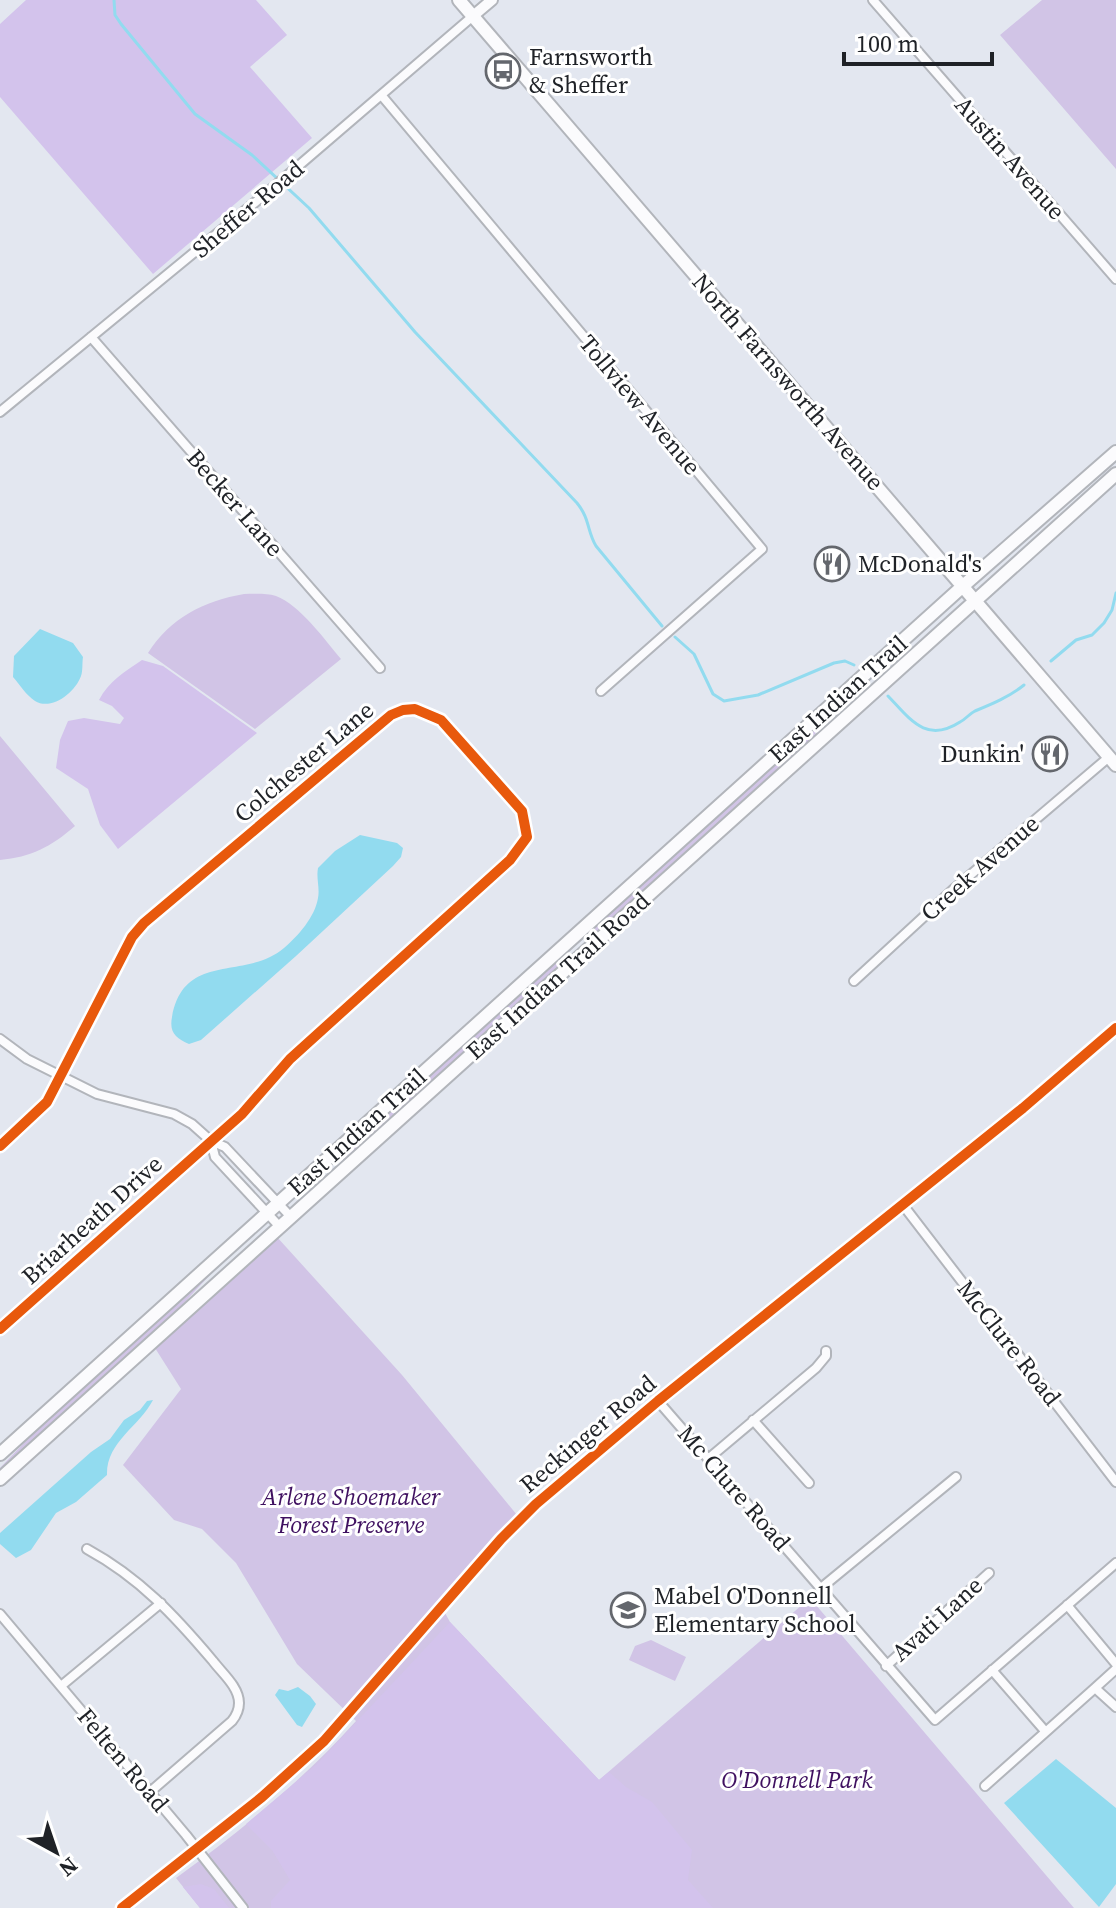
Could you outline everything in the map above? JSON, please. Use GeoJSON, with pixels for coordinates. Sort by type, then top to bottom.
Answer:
{"type":"FeatureCollection","features":[{"type":"Feature","properties":{"kind":"main road","name":"North Farnsworth Avenue"},"geometry":{"type":"LineString","coordinates":[[459,0],[1113,761]]}},
{"type":"Feature","properties":{"kind":"main road"},"geometry":{"type":"LineString","coordinates":[[963,586],[1116,452]]}},
{"type":"Feature","properties":{"kind":"main road","name":"East Indian Trail Road"},"geometry":{"type":"LineString","coordinates":[[0,1479],[1116,474]]}},
{"type":"Feature","properties":{"kind":"main road","name":"East Indian Trail"},"geometry":{"type":"LineString","coordinates":[[0,1454],[963,586]]}},
{"type":"Feature","properties":{"kind":"main road"},"geometry":{"type":"LineString","coordinates":[[570,940],[583,954]]}},
{"type":"Feature","properties":{"kind":"street","name":"Sheffer Road"},"geometry":{"type":"LineString","coordinates":[[0,412],[287,177],[492,0]]}},
{"type":"Feature","properties":{"kind":"street","name":"Austin Avenue"},"geometry":{"type":"LineString","coordinates":[[873,0],[1116,279]]}},
{"type":"Feature","properties":{"kind":"street","name":"Tollview Avenue"},"geometry":{"type":"LineString","coordinates":[[382,96],[762,549],[601,691]]}},
{"type":"Feature","properties":{"kind":"street","name":"Becker Lane"},"geometry":{"type":"LineString","coordinates":[[91,337],[380,668]]}},
{"type":"Feature","properties":{"kind":"street","name":"Colchester Lane"},"geometry":{"type":"LineString","coordinates":[[61,1078],[132,937],[144,923],[391,715],[403,710],[426,712],[441,720],[522,811],[527,837],[510,860],[290,1059],[242,1114],[211,1141]]}},
{"type":"Feature","properties":{"kind":"street","name":"Creek Avenue"},"geometry":{"type":"LineString","coordinates":[[854,981],[955,888],[1113,761]]}},
{"type":"Feature","properties":{"kind":"street","name":"Reckinger Road"},"geometry":{"type":"LineString","coordinates":[[122,1908],[290,1774],[324,1741],[517,1521],[658,1401],[1023,1108],[1116,1028]]}},
{"type":"Feature","properties":{"kind":"street"},"geometry":{"type":"LineString","coordinates":[[0,1039],[61,1078],[109,1098],[174,1114],[192,1124],[211,1141],[225,1147],[291,1217]]}},
{"type":"Feature","properties":{"kind":"street"},"geometry":{"type":"LineString","coordinates":[[0,1146],[38,1112],[61,1078]]}},
{"type":"Feature","properties":{"kind":"street"},"geometry":{"type":"LineString","coordinates":[[211,1141],[215,1157],[280,1227]]}},
{"type":"Feature","properties":{"kind":"street","name":"Briarheath Drive"},"geometry":{"type":"LineString","coordinates":[[0,1329],[211,1141]]}},
{"type":"Feature","properties":{"kind":"street","name":"McClure Road"},"geometry":{"type":"LineString","coordinates":[[903,1205],[1116,1482]]}},
{"type":"Feature","properties":{"kind":"street"},"geometry":{"type":"LineString","coordinates":[[708,1459],[816,1368],[826,1356],[826,1351]]}},
{"type":"Feature","properties":{"kind":"street","name":"Mc Clure Road"},"geometry":{"type":"LineString","coordinates":[[658,1401],[935,1720],[992,1670]]}},
{"type":"Feature","properties":{"kind":"street"},"geometry":{"type":"LineString","coordinates":[[753,1420],[809,1483]]}},
{"type":"Feature","properties":{"kind":"street"},"geometry":{"type":"LineString","coordinates":[[821,1588],[956,1477]]}},
{"type":"Feature","properties":{"kind":"street"},"geometry":{"type":"LineString","coordinates":[[87,1549],[114,1566],[173,1613],[234,1687],[239,1703],[236,1716],[226,1728],[150,1792]]}},
{"type":"Feature","properties":{"kind":"street"},"geometry":{"type":"LineString","coordinates":[[1045,1731],[992,1670],[1116,1563]]}},
{"type":"Feature","properties":{"kind":"street","name":"Avati Lane"},"geometry":{"type":"LineString","coordinates":[[886,1666],[989,1573]]}},
{"type":"Feature","properties":{"kind":"street"},"geometry":{"type":"LineString","coordinates":[[61,1686],[161,1603]]}},
{"type":"Feature","properties":{"kind":"street"},"geometry":{"type":"LineString","coordinates":[[985,1786],[1116,1667],[1067,1605]]}},
{"type":"Feature","properties":{"kind":"street","name":"Felten Road"},"geometry":{"type":"LineString","coordinates":[[0,1614],[243,1908]]}},
{"type":"Feature","properties":{"kind":"street"},"geometry":{"type":"LineString","coordinates":[[1095,1688],[1116,1707]]}},
{"type":"Feature","properties":{"kind":"green space"},"geometry":{"type":"Polygon","coordinates":[[[1042,0],[1116,0],[1116,169],[1000,35],[1042,0]]]}},
{"type":"Feature","properties":{"kind":"green space"},"geometry":{"type":"Polygon","coordinates":[[[244,594],[276,596],[294,607],[341,659],[255,729],[148,653],[167,630],[189,613],[215,601],[244,594]]]}},
{"type":"Feature","properties":{"kind":"green space"},"geometry":{"type":"Polygon","coordinates":[[[850,694],[808,742],[593,937],[589,936],[589,931],[850,694]]]}},
{"type":"Feature","properties":{"kind":"green space"},"geometry":{"type":"Polygon","coordinates":[[[0,736],[75,826],[40,850],[0,860],[0,736]]]}},
{"type":"Feature","properties":{"kind":"green space"},"geometry":{"type":"Polygon","coordinates":[[[560,958],[563,964],[341,1165],[339,1163],[387,1113],[560,958]]]}},
{"type":"Feature","properties":{"kind":"green space","name":"Arlene Shoemaker Forest Preserve"},"geometry":{"type":"Polygon","coordinates":[[[277,1237],[402,1375],[517,1515],[439,1602],[450,1622],[599,1780],[810,1598],[1074,1908],[200,1908],[176,1878],[270,1804],[315,1764],[356,1721],[297,1664],[236,1563],[202,1529],[174,1520],[123,1465],[181,1389],[155,1348],[277,1237]]]}},
{"type":"Feature","properties":{"kind":"green space"},"geometry":{"type":"Polygon","coordinates":[[[219,1265],[170,1318],[0,1472],[0,1468],[42,1424],[219,1265]]]}},
{"type":"Feature","properties":{"kind":"green space"},"geometry":{"type":"Polygon","coordinates":[[[651,1640],[686,1657],[675,1681],[629,1660],[635,1646],[651,1640]]]}},
{"type":"Feature","properties":{"kind":"shaded area"},"geometry":{"type":"Polygon","coordinates":[[[26,0],[256,0],[287,35],[250,67],[312,138],[153,274],[0,97],[0,24],[26,0]]]}},
{"type":"Feature","properties":{"kind":"shaded area"},"geometry":{"type":"Polygon","coordinates":[[[142,660],[163,666],[257,733],[118,849],[100,825],[88,789],[56,768],[60,740],[68,721],[84,718],[120,724],[124,718],[112,706],[99,700],[112,682],[142,660]]]}},
{"type":"Feature","properties":{"kind":"shaded area"},"geometry":{"type":"Polygon","coordinates":[[[450,1622],[599,1780],[609,1772],[626,1787],[652,1802],[692,1850],[688,1880],[713,1908],[271,1908],[271,1901],[290,1880],[272,1850],[246,1824],[317,1764],[450,1622]]]}},
{"type":"Feature","properties":{"kind":"shaded area"},"geometry":{"type":"Polygon","coordinates":[[[201,1884],[214,1889],[229,1908],[200,1908],[183,1887],[201,1884]]]}},
{"type":"Feature","properties":{"kind":"water"},"geometry":{"type":"Polygon","coordinates":[[[40,629],[73,643],[83,657],[82,674],[74,688],[62,699],[48,704],[32,699],[13,677],[14,656],[40,629]]]}},
{"type":"Feature","properties":{"kind":"water"},"geometry":{"type":"Polygon","coordinates":[[[360,835],[397,843],[403,848],[401,857],[201,1040],[189,1044],[177,1037],[172,1027],[172,1017],[179,996],[189,983],[202,975],[268,958],[284,948],[310,919],[316,905],[318,868],[335,851],[360,835]]]}},
{"type":"Feature","properties":{"kind":"water"},"geometry":{"type":"Polygon","coordinates":[[[153,1400],[117,1444],[108,1463],[107,1475],[76,1502],[56,1513],[31,1550],[16,1558],[0,1544],[0,1533],[91,1452],[110,1439],[124,1420],[140,1410],[147,1401],[153,1400]]]}},
{"type":"Feature","properties":{"kind":"water"},"geometry":{"type":"Polygon","coordinates":[[[298,1687],[316,1704],[302,1727],[297,1725],[275,1695],[279,1689],[288,1691],[298,1687]]]}},
{"type":"Feature","properties":{"kind":"water"},"geometry":{"type":"Polygon","coordinates":[[[1056,1759],[1116,1808],[1116,1884],[1099,1907],[1004,1803],[1056,1759]]]}},
{"type":"Feature","properties":{"kind":"waterway"},"geometry":{"type":"LineString","coordinates":[[114,0],[115,15],[121,24],[195,114],[252,155],[309,208],[415,332],[577,503],[596,546],[662,626]]}},
{"type":"Feature","properties":{"kind":"waterway"},"geometry":{"type":"LineString","coordinates":[[1051,661],[1076,640],[1092,635],[1104,623],[1112,610],[1116,593]]}},
{"type":"Feature","properties":{"kind":"waterway"},"geometry":{"type":"LineString","coordinates":[[675,637],[694,654],[713,694],[724,701],[758,695],[834,663],[845,661],[854,665]]}},
{"type":"Feature","properties":{"kind":"waterway"},"geometry":{"type":"LineString","coordinates":[[888,696],[911,720],[928,730],[938,730],[960,722],[1024,685]]}},
{"type":"Feature","properties":{"kind":"cycle path"},"geometry":{"type":"LineString","coordinates":[[0,1146],[47,1102],[132,937],[144,923],[391,715],[415,709],[441,720],[522,811],[527,837],[510,860],[290,1059],[242,1114],[0,1329]]}},
{"type":"Feature","properties":{"kind":"cycle path"},"geometry":{"type":"LineString","coordinates":[[122,1908],[262,1797],[324,1741],[501,1539],[536,1504],[658,1401],[1023,1108],[1116,1028]]}},
{"type":"Feature","properties":{"kind":"place","name":"Farnsworth & Sheffer"},"geometry":{"type":"Point","coordinates":[503,71]}},
{"type":"Feature","properties":{"kind":"place","name":"McDonald's"},"geometry":{"type":"Point","coordinates":[832,564]}},
{"type":"Feature","properties":{"kind":"place","name":"Dunkin'"},"geometry":{"type":"Point","coordinates":[1050,754]}},
{"type":"Feature","properties":{"kind":"place","name":"Mabel O'Donnell Elementary School"},"geometry":{"type":"Point","coordinates":[628,1610]}},
{"type":"Feature","properties":{"kind":"park label","name":"O'Donnell Park"},"geometry":{"type":"Point","coordinates":[797,1780]}}]}
